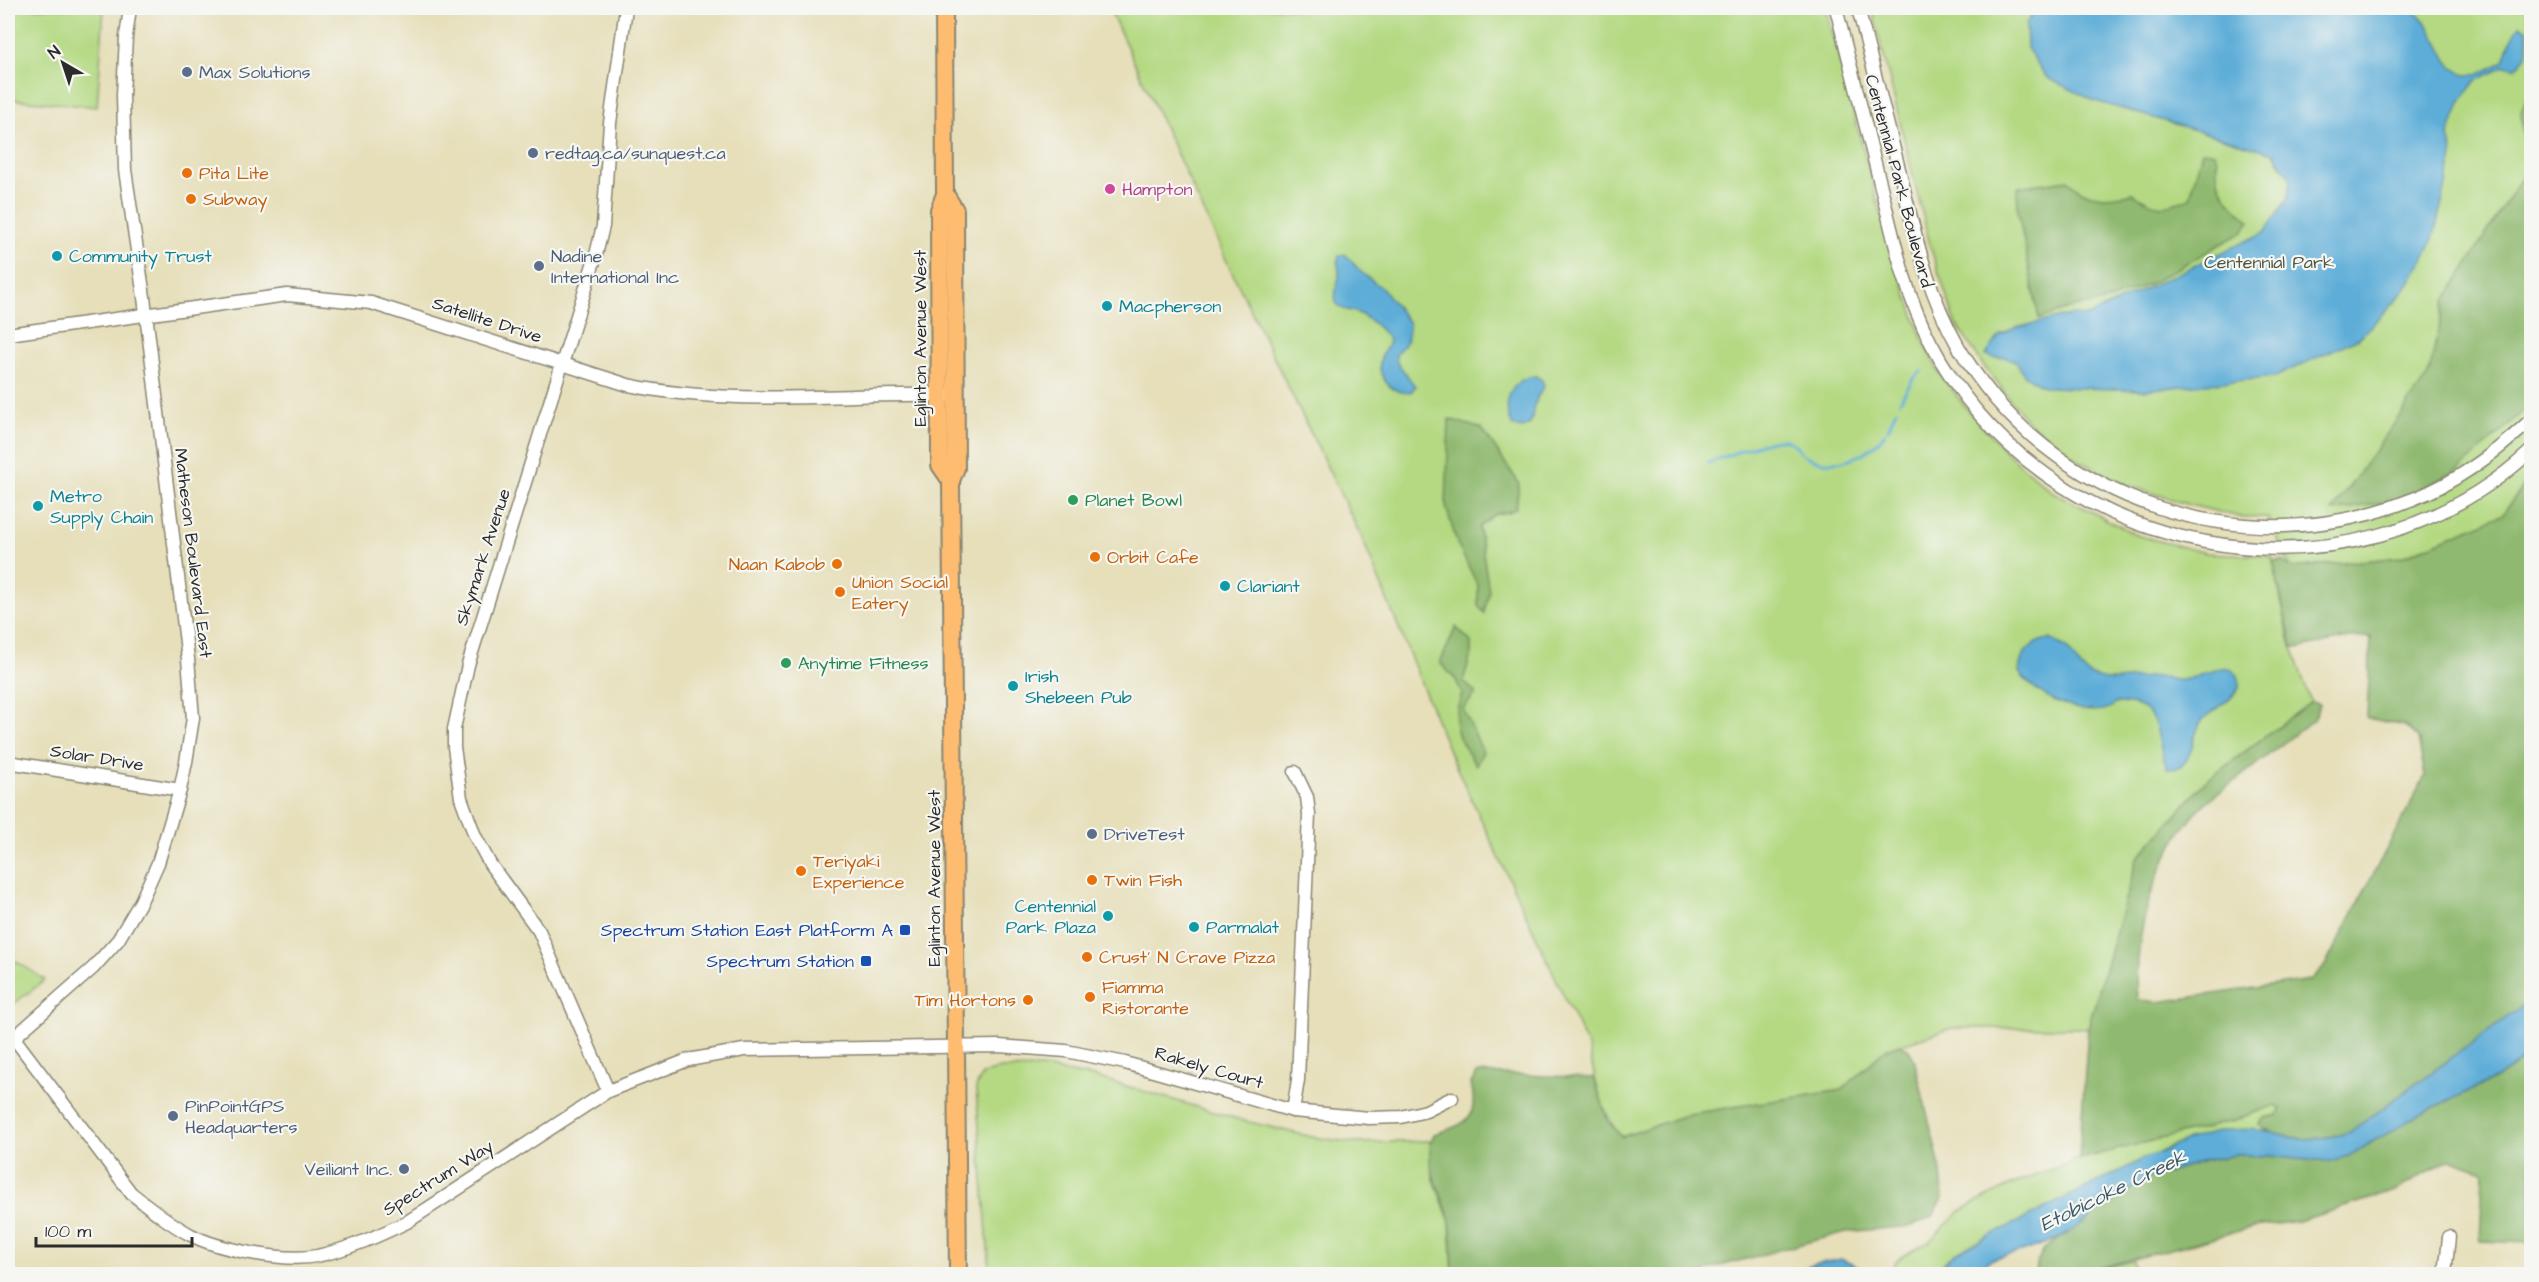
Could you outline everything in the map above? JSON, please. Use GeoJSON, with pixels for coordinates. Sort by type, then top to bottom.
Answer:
{"type":"FeatureCollection","features":[{"type":"Feature","properties":{"kind":"main road","name":"Eglinton Avenue West"},"geometry":{"type":"LineString","coordinates":[[944,8],[945,194],[939,210],[948,395],[956,468],[951,480],[954,1048],[958,1275]]}},
{"type":"Feature","properties":{"kind":"street","name":"Matheson Boulevard East"},"geometry":{"type":"LineString","coordinates":[[11,1041],[80,981],[118,940],[141,901],[158,863],[180,790],[193,718],[188,658],[125,170],[123,95],[130,8]]}},
{"type":"Feature","properties":{"kind":"street","name":"Skymark Avenue"},"geometry":{"type":"LineString","coordinates":[[608,1091],[539,931],[490,864],[475,836],[461,798],[454,747],[456,711],[468,665],[563,364],[603,226],[609,123],[626,8]]}},
{"type":"Feature","properties":{"kind":"street","name":"Centennial Park Boulevard"},"geometry":{"type":"LineString","coordinates":[[1836,8],[1897,252],[1911,300],[1931,343],[1953,381],[1994,429],[2022,457],[2063,487],[2119,517],[2183,538],[2251,549],[2304,548],[2370,537],[2421,520],[2481,489],[2532,450]]}},
{"type":"Feature","properties":{"kind":"street","name":"Centennial Park Boulevard"},"geometry":{"type":"LineString","coordinates":[[1858,8],[1918,246],[1932,293],[1952,335],[1973,370],[2010,415],[2049,450],[2082,473],[2128,497],[2189,517],[2254,527],[2319,525],[2363,516],[2424,494],[2470,469],[2510,440],[2532,419]]}},
{"type":"Feature","properties":{"kind":"street","name":"Satellite Drive"},"geometry":{"type":"LineString","coordinates":[[8,334],[288,295],[314,296],[371,303],[628,385],[666,393],[737,396],[948,395]]}},
{"type":"Feature","properties":{"kind":"street","name":"Solar Drive"},"geometry":{"type":"LineString","coordinates":[[8,762],[180,790]]}},
{"type":"Feature","properties":{"kind":"street"},"geometry":{"type":"LineString","coordinates":[[1293,1111],[1298,1080],[1309,814],[1303,785],[1295,772]]}},
{"type":"Feature","properties":{"kind":"street","name":"Spectrum Way"},"geometry":{"type":"LineString","coordinates":[[11,1041],[131,1193],[153,1211],[193,1236],[236,1250],[272,1256],[314,1256],[372,1239],[407,1222],[608,1091],[678,1063],[732,1051],[954,1048]]}},
{"type":"Feature","properties":{"kind":"street","name":"Rakely Court"},"geometry":{"type":"LineString","coordinates":[[954,1048],[999,1046],[1079,1053],[1125,1063],[1293,1111],[1369,1118],[1401,1117],[1426,1111],[1452,1098]]}},
{"type":"Feature","properties":{"kind":"street"},"geometry":{"type":"LineString","coordinates":[[2445,1275],[2450,1237]]}},
{"type":"Feature","properties":{"kind":"green space"},"geometry":{"type":"Polygon","coordinates":[[[8,8],[104,8],[97,107],[8,99],[8,8]]]}},
{"type":"Feature","properties":{"kind":"green space"},"geometry":{"type":"Polygon","coordinates":[[[1109,8],[1825,8],[1889,244],[1921,335],[1938,371],[1967,409],[2006,452],[2051,491],[2139,536],[2206,553],[2272,556],[2289,639],[2311,702],[2206,781],[2137,859],[2088,1028],[1952,1028],[1886,1049],[1843,1090],[1689,1114],[1621,1137],[1604,1107],[1596,1084],[1589,1049],[1452,758],[1361,536],[1231,270],[1109,8]]]}},
{"type":"Feature","properties":{"kind":"green space","name":"Centennial Park"},"geometry":{"type":"Polygon","coordinates":[[[1872,8],[2531,8],[2531,475],[2502,515],[2402,557],[2291,568],[2268,517],[2244,518],[2186,504],[2125,484],[2083,463],[2027,421],[1983,365],[1956,324],[1931,249],[1872,8]]]}},
{"type":"Feature","properties":{"kind":"green space"},"geometry":{"type":"Polygon","coordinates":[[[2531,89],[2531,404],[2460,469],[2397,501],[2332,511],[2428,376],[2446,299],[2526,170],[2521,112],[2531,89]]]}},
{"type":"Feature","properties":{"kind":"green space"},"geometry":{"type":"Polygon","coordinates":[[[2202,151],[2215,153],[2218,180],[2224,194],[2250,221],[2243,232],[2151,283],[2104,302],[2074,307],[2039,319],[2018,212],[2017,187],[2068,180],[2082,191],[2098,196],[2133,193],[2155,205],[2173,204],[2190,198],[2202,151]]]}},
{"type":"Feature","properties":{"kind":"green space"},"geometry":{"type":"Polygon","coordinates":[[[1449,419],[1482,429],[1519,483],[1516,508],[1495,514],[1479,527],[1489,591],[1484,613],[1478,606],[1478,586],[1457,543],[1446,507],[1449,419]]]}},
{"type":"Feature","properties":{"kind":"green space"},"geometry":{"type":"Polygon","coordinates":[[[2531,475],[2531,1000],[2350,1132],[2315,1138],[2280,1135],[2259,1124],[2265,1118],[2278,1115],[2282,1108],[2275,1105],[2232,1121],[2079,1159],[2088,1028],[2137,859],[2206,781],[2311,702],[2319,704],[2315,718],[2204,804],[2181,832],[2157,876],[2149,900],[2139,950],[2138,1000],[2158,1002],[2311,980],[2326,964],[2425,776],[2418,738],[2405,726],[2367,718],[2371,637],[2348,638],[2300,648],[2292,647],[2273,561],[2283,561],[2292,568],[2402,557],[2502,515],[2531,475]]]}},
{"type":"Feature","properties":{"kind":"green space"},"geometry":{"type":"Polygon","coordinates":[[[1456,627],[1471,642],[1471,655],[1463,681],[1476,693],[1463,709],[1483,752],[1476,765],[1457,731],[1456,715],[1462,694],[1456,680],[1440,663],[1456,627]]]}},
{"type":"Feature","properties":{"kind":"green space"},"geometry":{"type":"Polygon","coordinates":[[[8,956],[45,980],[8,1008],[8,956]]]}},
{"type":"Feature","properties":{"kind":"green space"},"geometry":{"type":"Polygon","coordinates":[[[1899,1044],[1908,1048],[1914,1059],[1941,1171],[1943,1198],[1933,1216],[1912,1226],[1846,1232],[1712,1268],[1701,1274],[1453,1274],[1450,1223],[1432,1168],[1430,1146],[1434,1134],[1454,1127],[1467,1119],[1471,1113],[1473,1096],[1471,1083],[1478,1073],[1594,1078],[1608,1121],[1622,1137],[1689,1114],[1842,1090],[1886,1049],[1899,1044]]]}},
{"type":"Feature","properties":{"kind":"green space"},"geometry":{"type":"Polygon","coordinates":[[[2531,1055],[2531,1243],[2480,1241],[2483,1171],[2450,1159],[2395,1191],[2299,1221],[2254,1227],[2076,1274],[2035,1274],[2036,1264],[2044,1249],[2145,1179],[2207,1160],[2236,1155],[2326,1162],[2491,1081],[2531,1055]]]}},
{"type":"Feature","properties":{"kind":"green space"},"geometry":{"type":"Polygon","coordinates":[[[1044,1068],[1099,1078],[1241,1120],[1312,1137],[1357,1143],[1430,1141],[1433,1177],[1450,1222],[1453,1274],[990,1274],[976,1088],[982,1075],[999,1069],[1044,1068]]]}},
{"type":"Feature","properties":{"kind":"green space"},"geometry":{"type":"Polygon","coordinates":[[[2275,1105],[2282,1108],[2278,1115],[2265,1118],[2259,1123],[2268,1131],[2240,1130],[2186,1141],[2142,1159],[1955,1253],[1944,1263],[1938,1274],[1896,1274],[1895,1263],[1902,1256],[1930,1241],[1960,1211],[2011,1185],[2079,1159],[2232,1121],[2275,1105]]]}},
{"type":"Feature","properties":{"kind":"green space"},"geometry":{"type":"Polygon","coordinates":[[[2133,1261],[2136,1274],[2076,1274],[2133,1261]]]}},
{"type":"Feature","properties":{"kind":"water"},"geometry":{"type":"Polygon","coordinates":[[[2037,8],[2413,8],[2428,25],[2452,67],[2464,75],[2478,75],[2504,61],[2510,43],[2520,25],[2528,30],[2528,46],[2520,64],[2515,68],[2504,66],[2474,82],[2460,103],[2449,135],[2453,156],[2434,236],[2421,265],[2397,300],[2359,338],[2275,377],[2144,390],[2045,387],[2025,376],[2017,363],[2007,357],[1994,358],[1986,355],[1999,336],[2015,328],[2070,315],[2088,316],[2265,232],[2289,197],[2291,179],[2274,153],[2095,101],[2047,78],[2027,48],[2026,24],[2037,8]]]}},
{"type":"Feature","properties":{"kind":"water"},"geometry":{"type":"Polygon","coordinates":[[[1345,254],[1361,272],[1383,289],[1409,323],[1407,341],[1396,354],[1396,361],[1415,386],[1412,391],[1400,392],[1394,389],[1381,374],[1380,361],[1389,339],[1364,316],[1343,309],[1336,302],[1338,258],[1345,254]]]}},
{"type":"Feature","properties":{"kind":"water"},"geometry":{"type":"Polygon","coordinates":[[[1536,376],[1542,380],[1544,386],[1537,398],[1530,424],[1523,428],[1513,426],[1507,410],[1510,394],[1520,382],[1536,376]]]}},
{"type":"Feature","properties":{"kind":"water"},"geometry":{"type":"Polygon","coordinates":[[[2050,639],[2066,648],[2086,672],[2099,678],[2117,680],[2163,677],[2178,680],[2215,670],[2228,669],[2239,678],[2239,686],[2230,699],[2202,721],[2188,758],[2183,764],[2177,768],[2168,769],[2155,725],[2151,716],[2144,709],[2117,703],[2106,709],[2093,711],[2079,709],[2050,698],[2027,681],[2019,672],[2024,654],[2037,642],[2050,639]]]}},
{"type":"Feature","properties":{"kind":"water","name":"Etobicoke Creek"},"geometry":{"type":"Polygon","coordinates":[[[2531,1000],[2531,1055],[2491,1081],[2420,1114],[2349,1156],[2326,1162],[2236,1155],[2207,1160],[2145,1179],[2062,1237],[2022,1252],[1994,1258],[1964,1274],[1938,1274],[1944,1263],[1955,1253],[2142,1159],[2185,1141],[2212,1133],[2240,1130],[2268,1131],[2305,1139],[2350,1132],[2531,1000]]]}},
{"type":"Feature","properties":{"kind":"water"},"geometry":{"type":"Polygon","coordinates":[[[1841,1259],[1873,1274],[1784,1274],[1817,1264],[1841,1259]]]}},
{"type":"Feature","properties":{"kind":"waterway"},"geometry":{"type":"LineString","coordinates":[[1900,401],[1913,379],[1922,371]]}},
{"type":"Feature","properties":{"kind":"waterway"},"geometry":{"type":"LineString","coordinates":[[1888,429],[1896,410]]}},
{"type":"Feature","properties":{"kind":"waterway"},"geometry":{"type":"LineString","coordinates":[[1708,463],[1778,440],[1792,443],[1803,454],[1816,460],[1839,462],[1870,449],[1885,433]]}},
{"type":"Feature","properties":{"kind":"place","name":"Max Solutions"},"geometry":{"type":"Point","coordinates":[187,72]}},
{"type":"Feature","properties":{"kind":"place","name":"redtag.ca/sunquest.ca"},"geometry":{"type":"Point","coordinates":[533,153]}},
{"type":"Feature","properties":{"kind":"place","name":"Pita Lite"},"geometry":{"type":"Point","coordinates":[187,173]}},
{"type":"Feature","properties":{"kind":"place","name":"Hampton"},"geometry":{"type":"Point","coordinates":[1110,189]}},
{"type":"Feature","properties":{"kind":"place","name":"Subway"},"geometry":{"type":"Point","coordinates":[191,199]}},
{"type":"Feature","properties":{"kind":"place","name":"Community Trust"},"geometry":{"type":"Point","coordinates":[57,256]}},
{"type":"Feature","properties":{"kind":"place","name":"Nadine International Inc"},"geometry":{"type":"Point","coordinates":[539,266]}},
{"type":"Feature","properties":{"kind":"place","name":"Macpherson"},"geometry":{"type":"Point","coordinates":[1107,306]}},
{"type":"Feature","properties":{"kind":"place","name":"Planet Bowl"},"geometry":{"type":"Point","coordinates":[1073,500]}},
{"type":"Feature","properties":{"kind":"place","name":"Metro Supply Chain"},"geometry":{"type":"Point","coordinates":[38,506]}},
{"type":"Feature","properties":{"kind":"place","name":"Orbit Cafe"},"geometry":{"type":"Point","coordinates":[1095,557]}},
{"type":"Feature","properties":{"kind":"place","name":"Naan Kabob"},"geometry":{"type":"Point","coordinates":[837,564]}},
{"type":"Feature","properties":{"kind":"place","name":"Clariant"},"geometry":{"type":"Point","coordinates":[1225,586]}},
{"type":"Feature","properties":{"kind":"place","name":"Union Social Eatery"},"geometry":{"type":"Point","coordinates":[840,592]}},
{"type":"Feature","properties":{"kind":"place","name":"Anytime Fitness"},"geometry":{"type":"Point","coordinates":[786,663]}},
{"type":"Feature","properties":{"kind":"place","name":"Irish Shebeen Pub"},"geometry":{"type":"Point","coordinates":[1013,686]}},
{"type":"Feature","properties":{"kind":"place","name":"DriveTest"},"geometry":{"type":"Point","coordinates":[1092,834]}},
{"type":"Feature","properties":{"kind":"place","name":"Teriyaki Experience"},"geometry":{"type":"Point","coordinates":[801,871]}},
{"type":"Feature","properties":{"kind":"place","name":"Twin Fish"},"geometry":{"type":"Point","coordinates":[1092,880]}},
{"type":"Feature","properties":{"kind":"place","name":"Centennial Park Plaza"},"geometry":{"type":"Point","coordinates":[1108,916]}},
{"type":"Feature","properties":{"kind":"place","name":"Parmalat"},"geometry":{"type":"Point","coordinates":[1194,927]}},
{"type":"Feature","properties":{"kind":"place","name":"Spectrum Station East Platform A"},"geometry":{"type":"Point","coordinates":[905,930]}},
{"type":"Feature","properties":{"kind":"place","name":"Crust’ N Crave Pizza"},"geometry":{"type":"Point","coordinates":[1087,957]}},
{"type":"Feature","properties":{"kind":"place","name":"Spectrum Station"},"geometry":{"type":"Point","coordinates":[866,961]}},
{"type":"Feature","properties":{"kind":"place","name":"Fiamma Ristorante"},"geometry":{"type":"Point","coordinates":[1090,997]}},
{"type":"Feature","properties":{"kind":"place","name":"Tim Hortons"},"geometry":{"type":"Point","coordinates":[1028,1000]}},
{"type":"Feature","properties":{"kind":"place","name":"PinPointGPS Headquarters"},"geometry":{"type":"Point","coordinates":[173,1116]}},
{"type":"Feature","properties":{"kind":"place","name":"Veiliant Inc."},"geometry":{"type":"Point","coordinates":[404,1169]}}]}
